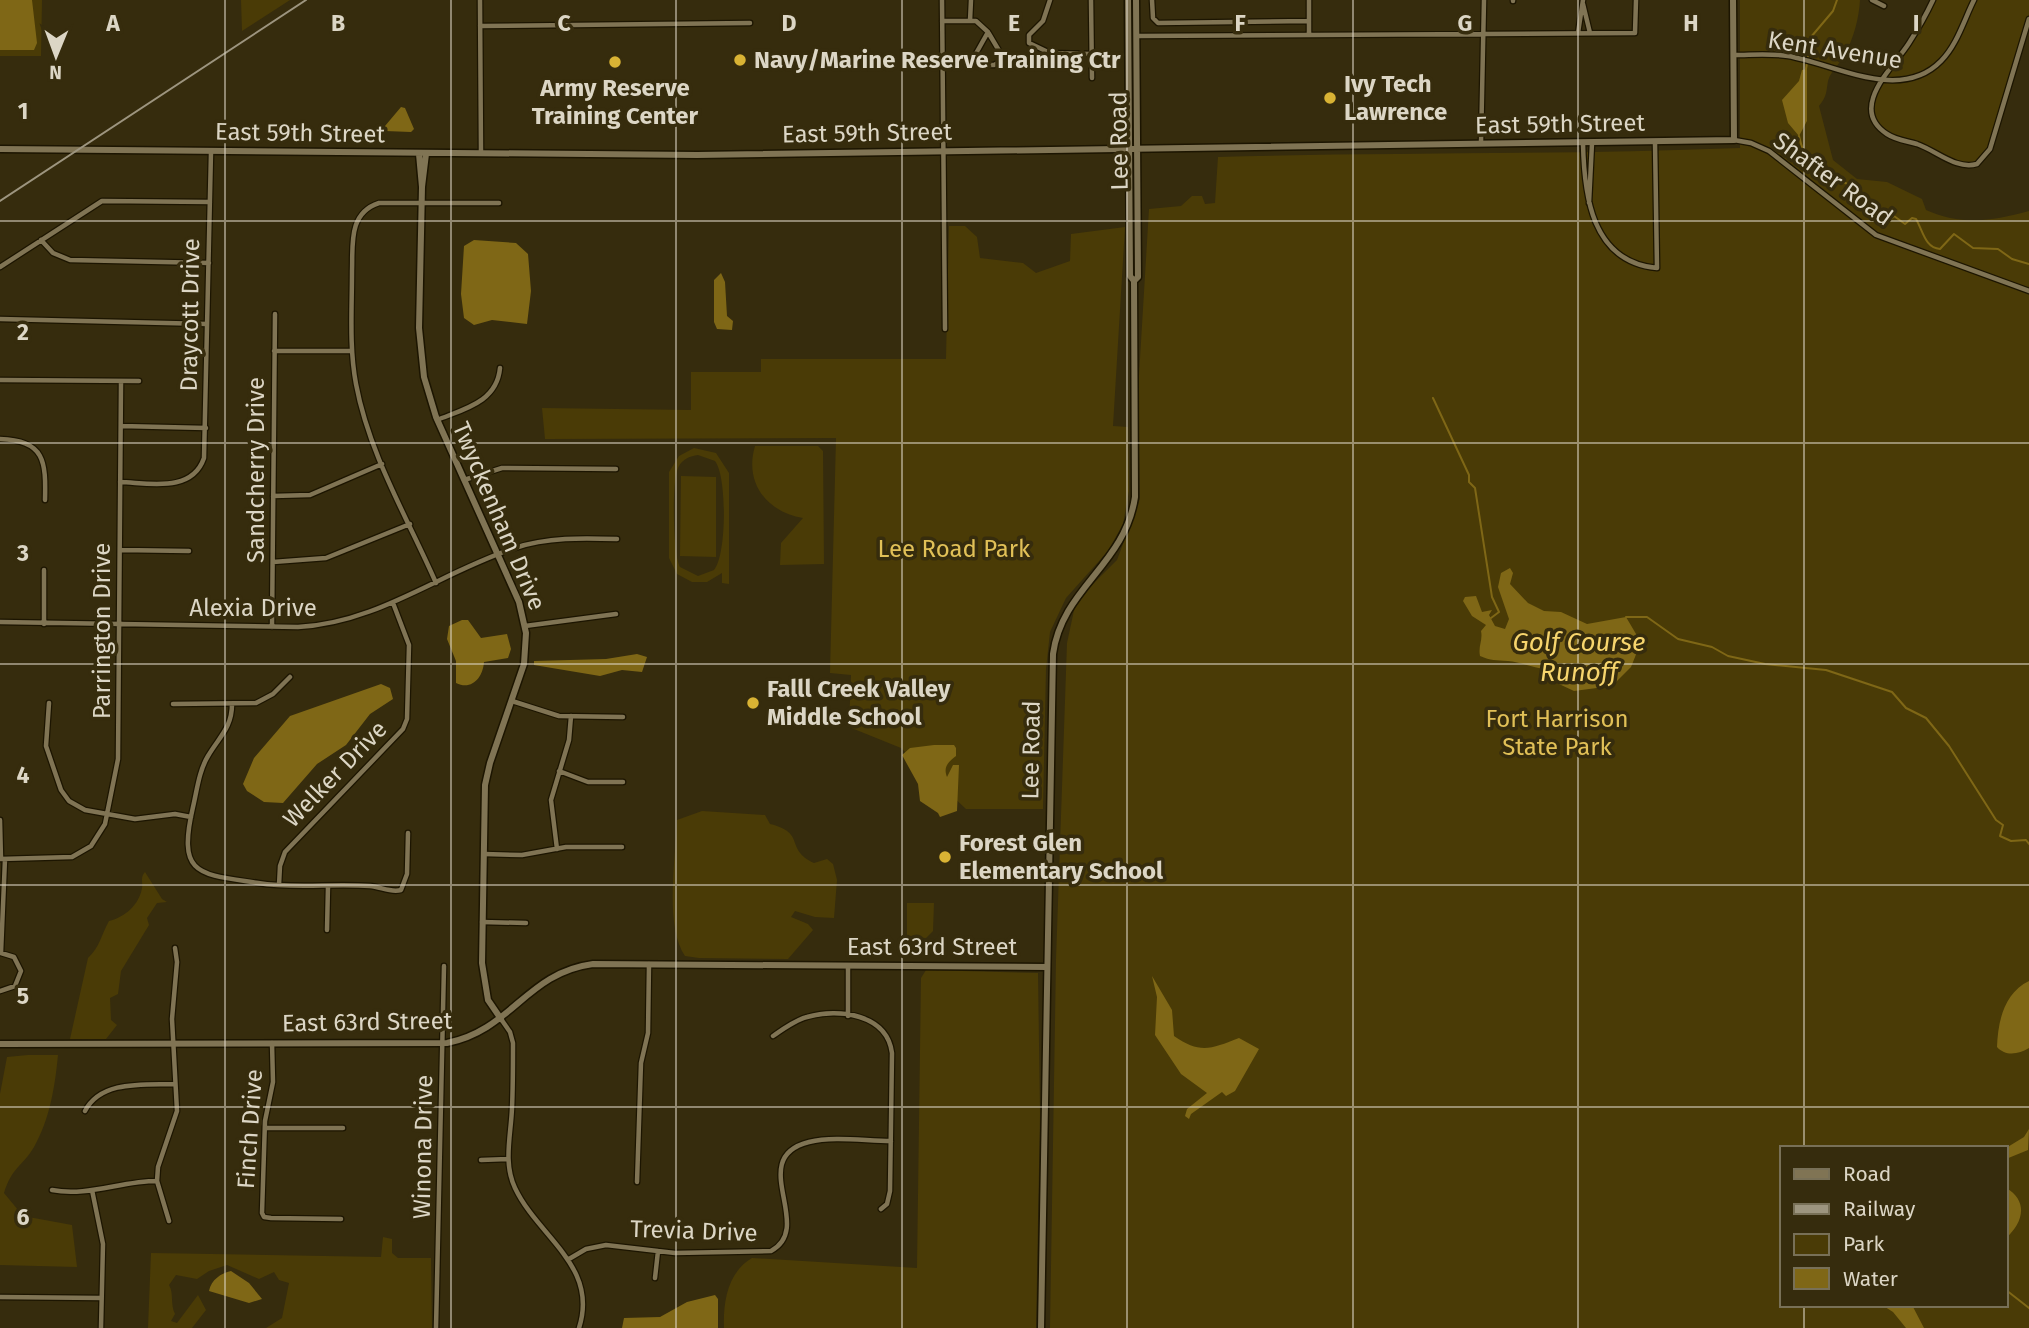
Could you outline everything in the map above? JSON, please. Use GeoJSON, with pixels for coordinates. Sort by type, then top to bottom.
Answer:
{"type":"FeatureCollection","features":[{"type":"Feature","properties":{"kind":"street"},"geometry":{"type":"LineString","coordinates":[[480,0],[481,155]]}},
{"type":"Feature","properties":{"kind":"street"},"geometry":{"type":"LineString","coordinates":[[942,0],[945,329]]}},
{"type":"Feature","properties":{"kind":"street"},"geometry":{"type":"LineString","coordinates":[[970,21],[971,0]]}},
{"type":"Feature","properties":{"kind":"street"},"geometry":{"type":"LineString","coordinates":[[1050,0],[1043,21],[1029,35],[1030,43],[1047,53],[1092,54]]}},
{"type":"Feature","properties":{"kind":"street"},"geometry":{"type":"LineString","coordinates":[[1091,0],[1092,78]]}},
{"type":"Feature","properties":{"kind":"street","name":"Lee Road"},"geometry":{"type":"LineString","coordinates":[[1041,1328],[1052,654],[1065,613],[1079,592],[1113,555],[1132,511],[1136,484],[1134,281],[1130,276],[1128,0]]}},
{"type":"Feature","properties":{"kind":"street","name":"Lee Road"},"geometry":{"type":"LineString","coordinates":[[1134,281],[1138,277],[1136,0]]}},
{"type":"Feature","properties":{"kind":"street"},"geometry":{"type":"LineString","coordinates":[[1152,0],[1152,17],[1158,23],[1309,21]]}},
{"type":"Feature","properties":{"kind":"street"},"geometry":{"type":"LineString","coordinates":[[1309,0],[1309,35]]}},
{"type":"Feature","properties":{"kind":"street"},"geometry":{"type":"LineString","coordinates":[[1481,144],[1484,0]]}},
{"type":"Feature","properties":{"kind":"street"},"geometry":{"type":"LineString","coordinates":[[1137,36],[1635,33],[1636,0]]}},
{"type":"Feature","properties":{"kind":"street"},"geometry":{"type":"LineString","coordinates":[[1733,0],[1734,141]]}},
{"type":"Feature","properties":{"kind":"street"},"geometry":{"type":"LineString","coordinates":[[1872,0],[1884,5]]}},
{"type":"Feature","properties":{"kind":"street"},"geometry":{"type":"LineString","coordinates":[[1933,0],[1909,44],[1880,79],[1875,88],[1872,108],[1881,130],[1889,136],[1923,146],[1958,164],[1975,165],[1988,154],[2029,19]]}},
{"type":"Feature","properties":{"kind":"street","name":"Kent Avenue"},"geometry":{"type":"LineString","coordinates":[[1733,55],[1793,57],[1880,79],[1912,79],[1938,64],[1950,50],[1974,0]]}},
{"type":"Feature","properties":{"kind":"street"},"geometry":{"type":"LineString","coordinates":[[1578,33],[1583,1]]}},
{"type":"Feature","properties":{"kind":"street"},"geometry":{"type":"LineString","coordinates":[[1583,1],[1590,33]]}},
{"type":"Feature","properties":{"kind":"street"},"geometry":{"type":"LineString","coordinates":[[942,21],[981,23],[988,32],[1001,54],[1000,62],[994,65],[978,64],[974,57],[988,32]]}},
{"type":"Feature","properties":{"kind":"street"},"geometry":{"type":"LineString","coordinates":[[480,26],[750,23]]}},
{"type":"Feature","properties":{"kind":"street","name":"East 59th Street"},"geometry":{"type":"LineString","coordinates":[[0,149],[481,155],[1130,150],[1734,141]]}},
{"type":"Feature","properties":{"kind":"street","name":"Shafter Road"},"geometry":{"type":"LineString","coordinates":[[1734,141],[1751,143],[1769,151],[1880,237],[2029,291]]}},
{"type":"Feature","properties":{"kind":"street"},"geometry":{"type":"LineString","coordinates":[[1583,143],[1584,181],[1589,204],[1600,232],[1612,249],[1640,264],[1657,268],[1655,142]]}},
{"type":"Feature","properties":{"kind":"street"},"geometry":{"type":"LineString","coordinates":[[1589,204],[1592,143]]}},
{"type":"Feature","properties":{"kind":"street","name":"Draycott Drive"},"geometry":{"type":"LineString","coordinates":[[120,482],[175,484],[196,476],[204,458],[211,152]]}},
{"type":"Feature","properties":{"kind":"street","name":"Twyckenham Drive"},"geometry":{"type":"LineString","coordinates":[[422,154],[420,348],[425,383],[438,420],[518,600],[525,626],[525,659],[487,772],[482,922],[484,979],[489,1002],[501,1019]]}},
{"type":"Feature","properties":{"kind":"street"},"geometry":{"type":"LineString","coordinates":[[0,267],[105,201],[210,202]]}},
{"type":"Feature","properties":{"kind":"street"},"geometry":{"type":"LineString","coordinates":[[436,583],[383,464],[361,407],[352,351],[353,233],[356,221],[363,211],[376,203],[499,203]]}},
{"type":"Feature","properties":{"kind":"street"},"geometry":{"type":"LineString","coordinates":[[41,240],[53,253],[70,260],[209,263]]}},
{"type":"Feature","properties":{"kind":"street","name":"Sandcherry Drive"},"geometry":{"type":"LineString","coordinates":[[272,627],[275,314]]}},
{"type":"Feature","properties":{"kind":"street"},"geometry":{"type":"LineString","coordinates":[[0,319],[207,324]]}},
{"type":"Feature","properties":{"kind":"street"},"geometry":{"type":"LineString","coordinates":[[274,351],[352,351]]}},
{"type":"Feature","properties":{"kind":"street"},"geometry":{"type":"LineString","coordinates":[[438,420],[485,398],[497,383],[499,368]]}},
{"type":"Feature","properties":{"kind":"street"},"geometry":{"type":"LineString","coordinates":[[0,380],[121,383],[139,381]]}},
{"type":"Feature","properties":{"kind":"street","name":"Parrington Drive"},"geometry":{"type":"LineString","coordinates":[[2,859],[68,858],[92,846],[102,831],[107,814],[118,759],[121,383]]}},
{"type":"Feature","properties":{"kind":"street"},"geometry":{"type":"LineString","coordinates":[[121,426],[206,428]]}},
{"type":"Feature","properties":{"kind":"street"},"geometry":{"type":"LineString","coordinates":[[0,439],[21,441],[38,452],[46,471],[45,500]]}},
{"type":"Feature","properties":{"kind":"street"},"geometry":{"type":"LineString","coordinates":[[273,496],[316,493],[383,464]]}},
{"type":"Feature","properties":{"kind":"street"},"geometry":{"type":"LineString","coordinates":[[464,480],[502,468],[616,469]]}},
{"type":"Feature","properties":{"kind":"street"},"geometry":{"type":"LineString","coordinates":[[273,562],[326,558],[410,524]]}},
{"type":"Feature","properties":{"kind":"street","name":"Alexia Drive"},"geometry":{"type":"LineString","coordinates":[[0,622],[272,627],[330,624],[393,603],[523,545],[564,539],[617,538]]}},
{"type":"Feature","properties":{"kind":"street"},"geometry":{"type":"LineString","coordinates":[[120,550],[189,551]]}},
{"type":"Feature","properties":{"kind":"street"},"geometry":{"type":"LineString","coordinates":[[44,570],[44,624]]}},
{"type":"Feature","properties":{"kind":"street","name":"Welker Drive"},"geometry":{"type":"LineString","coordinates":[[279,886],[279,866],[286,851],[403,729],[408,709],[410,645],[393,603]]}},
{"type":"Feature","properties":{"kind":"street"},"geometry":{"type":"LineString","coordinates":[[525,626],[616,614]]}},
{"type":"Feature","properties":{"kind":"street"},"geometry":{"type":"LineString","coordinates":[[173,704],[256,703],[267,698],[290,677]]}},
{"type":"Feature","properties":{"kind":"street"},"geometry":{"type":"LineString","coordinates":[[512,701],[547,714],[623,717]]}},
{"type":"Feature","properties":{"kind":"street"},"geometry":{"type":"LineString","coordinates":[[49,703],[45,743],[61,790],[76,806],[143,820],[175,814],[191,817]]}},
{"type":"Feature","properties":{"kind":"street"},"geometry":{"type":"LineString","coordinates":[[232,704],[230,725],[203,767],[191,817],[186,849],[199,870],[215,876],[279,886],[401,890],[407,874],[408,833]]}},
{"type":"Feature","properties":{"kind":"street"},"geometry":{"type":"LineString","coordinates":[[557,849],[551,807],[570,738],[571,716]]}},
{"type":"Feature","properties":{"kind":"street"},"geometry":{"type":"LineString","coordinates":[[559,771],[588,782],[623,782]]}},
{"type":"Feature","properties":{"kind":"street"},"geometry":{"type":"LineString","coordinates":[[0,820],[1,953],[16,959],[21,974],[15,986],[0,991]]}},
{"type":"Feature","properties":{"kind":"street"},"geometry":{"type":"LineString","coordinates":[[484,854],[522,855],[557,849],[622,847]]}},
{"type":"Feature","properties":{"kind":"street"},"geometry":{"type":"LineString","coordinates":[[327,930],[328,886]]}},
{"type":"Feature","properties":{"kind":"street"},"geometry":{"type":"LineString","coordinates":[[482,922],[526,923]]}},
{"type":"Feature","properties":{"kind":"street"},"geometry":{"type":"LineString","coordinates":[[170,1221],[157,1181],[158,1167],[175,1122],[172,1007],[177,960],[175,948]]}},
{"type":"Feature","properties":{"kind":"street","name":"East 63rd Street"},"geometry":{"type":"LineString","coordinates":[[0,1044],[443,1044],[472,1037],[501,1019],[532,989],[561,972],[593,964],[1047,967]]}},
{"type":"Feature","properties":{"kind":"street"},"geometry":{"type":"LineString","coordinates":[[637,1182],[641,1063],[648,1033],[649,964]]}},
{"type":"Feature","properties":{"kind":"street"},"geometry":{"type":"LineString","coordinates":[[848,965],[848,1016]]}},
{"type":"Feature","properties":{"kind":"street","name":"Winona Drive"},"geometry":{"type":"LineString","coordinates":[[436,1328],[444,966]]}},
{"type":"Feature","properties":{"kind":"street"},"geometry":{"type":"LineString","coordinates":[[773,1036],[807,1017],[848,1016],[874,1022],[889,1041],[892,1053],[890,1193],[881,1209]]}},
{"type":"Feature","properties":{"kind":"street"},"geometry":{"type":"LineString","coordinates":[[501,1019],[510,1032],[513,1044],[508,1159],[512,1180],[520,1196],[569,1259],[582,1290],[579,1328]]}},
{"type":"Feature","properties":{"kind":"street","name":"Finch Drive"},"geometry":{"type":"LineString","coordinates":[[272,1043],[273,1082],[265,1128],[264,1217],[341,1219]]}},
{"type":"Feature","properties":{"kind":"street"},"geometry":{"type":"LineString","coordinates":[[85,1111],[90,1102],[112,1088],[174,1084]]}},
{"type":"Feature","properties":{"kind":"street"},"geometry":{"type":"LineString","coordinates":[[265,1128],[344,1128]]}},
{"type":"Feature","properties":{"kind":"street","name":"Trevia Drive"},"geometry":{"type":"LineString","coordinates":[[569,1259],[582,1250],[601,1245],[658,1251],[762,1253],[776,1248],[789,1230],[779,1181],[788,1156],[811,1141],[891,1141]]}},
{"type":"Feature","properties":{"kind":"street"},"geometry":{"type":"LineString","coordinates":[[481,1160],[508,1159]]}},
{"type":"Feature","properties":{"kind":"street"},"geometry":{"type":"LineString","coordinates":[[52,1190],[73,1193],[124,1182],[157,1181]]}},
{"type":"Feature","properties":{"kind":"street"},"geometry":{"type":"LineString","coordinates":[[92,1190],[103,1244],[101,1328]]}},
{"type":"Feature","properties":{"kind":"street"},"geometry":{"type":"LineString","coordinates":[[655,1278],[658,1251]]}},
{"type":"Feature","properties":{"kind":"street"},"geometry":{"type":"LineString","coordinates":[[0,1297],[102,1298]]}},
{"type":"Feature","properties":{"kind":"green space"},"geometry":{"type":"Polygon","coordinates":[[[0,0],[42,0],[41,56],[0,56],[0,0]]]}},
{"type":"Feature","properties":{"kind":"green space"},"geometry":{"type":"Polygon","coordinates":[[[241,0],[290,0],[242,31],[241,0]]]}},
{"type":"Feature","properties":{"kind":"green space","name":"Fort Harrison State Park"},"geometry":{"type":"Polygon","coordinates":[[[1740,0],[1860,0],[1851,40],[1844,57],[1829,77],[1825,97],[1819,106],[1833,160],[1857,179],[1887,182],[1922,199],[1926,210],[1939,215],[1977,220],[2029,211],[2029,1328],[1050,1328],[1056,960],[1067,643],[1076,601],[1117,560],[1140,499],[1138,392],[1149,209],[1181,206],[1192,196],[1202,196],[1205,204],[1215,203],[1218,157],[1740,148],[1740,0]]]}},
{"type":"Feature","properties":{"kind":"green space"},"geometry":{"type":"Polygon","coordinates":[[[1933,0],[2029,0],[2029,19],[1992,144],[1977,164],[1963,165],[1883,132],[1873,114],[1877,84],[1913,38],[1933,0]]]}},
{"type":"Feature","properties":{"kind":"green space","name":"Lee Road Park"},"geometry":{"type":"Polygon","coordinates":[[[949,226],[965,226],[977,237],[980,258],[1023,263],[1036,273],[1070,261],[1071,234],[1125,227],[1113,426],[1128,427],[1129,491],[1123,524],[1108,551],[1066,598],[1050,632],[1046,669],[1043,809],[966,809],[901,748],[849,727],[851,675],[830,673],[836,438],[545,439],[542,408],[691,410],[691,372],[761,372],[761,359],[946,359],[949,226]]]}},
{"type":"Feature","properties":{"kind":"green space"},"geometry":{"type":"Polygon","coordinates":[[[755,446],[818,446],[823,451],[824,564],[780,565],[781,543],[803,518],[779,509],[761,494],[753,472],[755,446]]]}},
{"type":"Feature","properties":{"kind":"green space"},"geometry":{"type":"Polygon","coordinates":[[[694,448],[716,453],[729,473],[729,584],[722,583],[722,573],[707,582],[692,582],[677,574],[669,558],[669,472],[679,456],[694,448]],[[698,455],[692,456],[679,466],[676,474],[674,517],[678,560],[680,567],[698,576],[714,570],[721,549],[724,516],[722,482],[715,461],[698,455]]]}},
{"type":"Feature","properties":{"kind":"green space"},"geometry":{"type":"Polygon","coordinates":[[[681,476],[716,477],[716,557],[680,556],[681,476]]]}},
{"type":"Feature","properties":{"kind":"green space"},"geometry":{"type":"Polygon","coordinates":[[[702,811],[765,815],[770,824],[788,832],[805,858],[814,863],[827,859],[833,864],[837,880],[834,918],[815,917],[795,911],[791,917],[808,924],[813,930],[788,959],[685,956],[679,943],[673,909],[677,820],[702,811]]]}},
{"type":"Feature","properties":{"kind":"green space"},"geometry":{"type":"Polygon","coordinates":[[[145,872],[162,899],[167,902],[157,903],[147,918],[149,925],[121,971],[118,994],[110,998],[111,1020],[117,1025],[106,1039],[70,1039],[88,958],[98,945],[109,921],[120,917],[134,905],[142,888],[145,872]]]}},
{"type":"Feature","properties":{"kind":"green space"},"geometry":{"type":"Polygon","coordinates":[[[907,903],[934,903],[933,931],[926,938],[907,937],[907,903]]]}},
{"type":"Feature","properties":{"kind":"green space"},"geometry":{"type":"Polygon","coordinates":[[[926,970],[1038,973],[1040,1114],[1036,1328],[724,1328],[726,1298],[732,1279],[752,1258],[917,1268],[921,978],[926,970]]]}},
{"type":"Feature","properties":{"kind":"green space"},"geometry":{"type":"Polygon","coordinates":[[[58,1055],[53,1090],[40,1136],[30,1154],[10,1178],[4,1193],[23,1216],[72,1225],[77,1267],[0,1265],[0,1094],[7,1057],[58,1055]]]}},
{"type":"Feature","properties":{"kind":"green space"},"geometry":{"type":"Polygon","coordinates":[[[383,1237],[392,1239],[392,1253],[398,1258],[431,1258],[432,1328],[266,1328],[282,1318],[289,1283],[279,1280],[274,1272],[259,1279],[227,1265],[209,1271],[197,1279],[176,1275],[169,1285],[175,1314],[171,1321],[177,1323],[198,1295],[206,1310],[192,1328],[148,1328],[151,1253],[381,1257],[383,1237]]]}},
{"type":"Feature","properties":{"kind":"water"},"geometry":{"type":"Polygon","coordinates":[[[0,0],[32,0],[37,43],[34,50],[0,50],[0,0]]]}},
{"type":"Feature","properties":{"kind":"water"},"geometry":{"type":"Polygon","coordinates":[[[1807,69],[1807,121],[1799,136],[1788,123],[1782,100],[1799,81],[1802,70],[1807,69]]]}},
{"type":"Feature","properties":{"kind":"water"},"geometry":{"type":"Polygon","coordinates":[[[401,107],[405,108],[414,129],[411,132],[385,131],[385,126],[401,107]]]}},
{"type":"Feature","properties":{"kind":"water"},"geometry":{"type":"Polygon","coordinates":[[[474,240],[516,243],[528,254],[531,291],[527,324],[492,320],[474,325],[464,318],[461,294],[464,246],[474,240]]]}},
{"type":"Feature","properties":{"kind":"water"},"geometry":{"type":"Polygon","coordinates":[[[721,273],[725,282],[727,316],[733,321],[732,330],[717,329],[714,322],[714,280],[721,273]]]}},
{"type":"Feature","properties":{"kind":"water","name":"Golf Course Runoff"},"geometry":{"type":"Polygon","coordinates":[[[1510,568],[1513,573],[1510,584],[1528,603],[1544,611],[1561,612],[1587,624],[1626,617],[1639,639],[1631,667],[1612,686],[1574,691],[1559,684],[1547,669],[1480,656],[1481,631],[1486,625],[1472,616],[1463,601],[1465,597],[1476,596],[1482,612],[1492,610],[1489,615],[1495,626],[1505,629],[1509,619],[1498,587],[1501,573],[1510,568]]]}},
{"type":"Feature","properties":{"kind":"water"},"geometry":{"type":"Polygon","coordinates":[[[468,620],[481,638],[507,634],[511,649],[508,658],[484,662],[479,677],[467,685],[456,683],[456,661],[447,639],[449,626],[468,620]]]}},
{"type":"Feature","properties":{"kind":"water"},"geometry":{"type":"Polygon","coordinates":[[[637,654],[647,657],[642,672],[622,670],[600,676],[534,665],[534,661],[606,659],[637,654]]]}},
{"type":"Feature","properties":{"kind":"water"},"geometry":{"type":"Polygon","coordinates":[[[381,684],[390,688],[393,699],[370,714],[346,745],[317,764],[283,803],[264,802],[247,791],[243,784],[254,758],[290,716],[381,684]]]}},
{"type":"Feature","properties":{"kind":"water"},"geometry":{"type":"Polygon","coordinates":[[[954,745],[956,748],[956,756],[946,768],[947,777],[953,765],[959,765],[957,811],[940,817],[920,801],[918,784],[902,755],[910,748],[954,745]]]}},
{"type":"Feature","properties":{"kind":"water"},"geometry":{"type":"Polygon","coordinates":[[[1152,976],[1172,1010],[1174,1036],[1191,1045],[1206,1048],[1239,1038],[1259,1049],[1235,1091],[1226,1096],[1222,1092],[1191,1114],[1189,1119],[1185,1116],[1187,1109],[1207,1093],[1181,1074],[1155,1035],[1157,997],[1152,976]]]}},
{"type":"Feature","properties":{"kind":"water"},"geometry":{"type":"Polygon","coordinates":[[[2029,981],[2029,1048],[2017,1053],[2004,1052],[1997,1047],[2004,1009],[2020,986],[2029,981]]]}},
{"type":"Feature","properties":{"kind":"water"},"geometry":{"type":"Polygon","coordinates":[[[2029,1129],[2028,1150],[2008,1158],[2008,1147],[2024,1137],[2029,1129]]]}},
{"type":"Feature","properties":{"kind":"water"},"geometry":{"type":"Polygon","coordinates":[[[2008,1189],[2021,1206],[2020,1219],[2008,1236],[2008,1189]]]}},
{"type":"Feature","properties":{"kind":"water"},"geometry":{"type":"Polygon","coordinates":[[[231,1271],[249,1283],[262,1299],[249,1303],[209,1291],[217,1278],[231,1271]]]}},
{"type":"Feature","properties":{"kind":"water"},"geometry":{"type":"Polygon","coordinates":[[[715,1295],[718,1299],[718,1328],[622,1328],[624,1318],[660,1317],[687,1302],[715,1295]]]}},
{"type":"Feature","properties":{"kind":"water"},"geometry":{"type":"Polygon","coordinates":[[[1885,1307],[1913,1307],[1924,1328],[1906,1328],[1885,1307]]]}},
{"type":"Feature","properties":{"kind":"waterway"},"geometry":{"type":"LineString","coordinates":[[1806,69],[1811,37],[1833,11],[1837,0]]}},
{"type":"Feature","properties":{"kind":"waterway"},"geometry":{"type":"LineString","coordinates":[[1799,136],[1803,150],[1815,166],[1848,184],[1873,207],[1876,215],[1889,221],[1894,216],[1905,224],[1912,218],[1916,219],[1931,246],[1940,249],[1954,234],[1973,248],[1998,249],[2012,259],[2029,264]]}},
{"type":"Feature","properties":{"kind":"waterway"},"geometry":{"type":"LineString","coordinates":[[1433,398],[1469,475],[1469,482],[1475,488],[1492,597],[1499,612],[1491,618]]}},
{"type":"Feature","properties":{"kind":"waterway"},"geometry":{"type":"LineString","coordinates":[[1626,617],[1647,617],[1678,639],[1712,647],[1728,656],[1765,664],[1826,670],[1892,692],[1906,708],[1926,718],[1949,746],[1996,820],[2003,825],[2000,836],[2011,841],[2026,840],[2029,844]]}},
{"type":"Feature","properties":{"kind":"waterway"},"geometry":{"type":"LineString","coordinates":[[2008,1292],[2029,1308]]}},
{"type":"Feature","properties":{"kind":"railway"},"geometry":{"type":"LineString","coordinates":[[0,201],[306,0]]}},
{"type":"Feature","properties":{"kind":"place","name":"Navy/Marine Reserve Training Ctr"},"geometry":{"type":"Point","coordinates":[740,60]}},
{"type":"Feature","properties":{"kind":"place","name":"Army Reserve Training Center"},"geometry":{"type":"Point","coordinates":[615,62]}},
{"type":"Feature","properties":{"kind":"place","name":"Ivy Tech Lawrence"},"geometry":{"type":"Point","coordinates":[1330,98]}},
{"type":"Feature","properties":{"kind":"place","name":"Falll Creek Valley Middle School"},"geometry":{"type":"Point","coordinates":[753,703]}},
{"type":"Feature","properties":{"kind":"place","name":"Forest Glen Elementary School"},"geometry":{"type":"Point","coordinates":[945,857]}}]}
